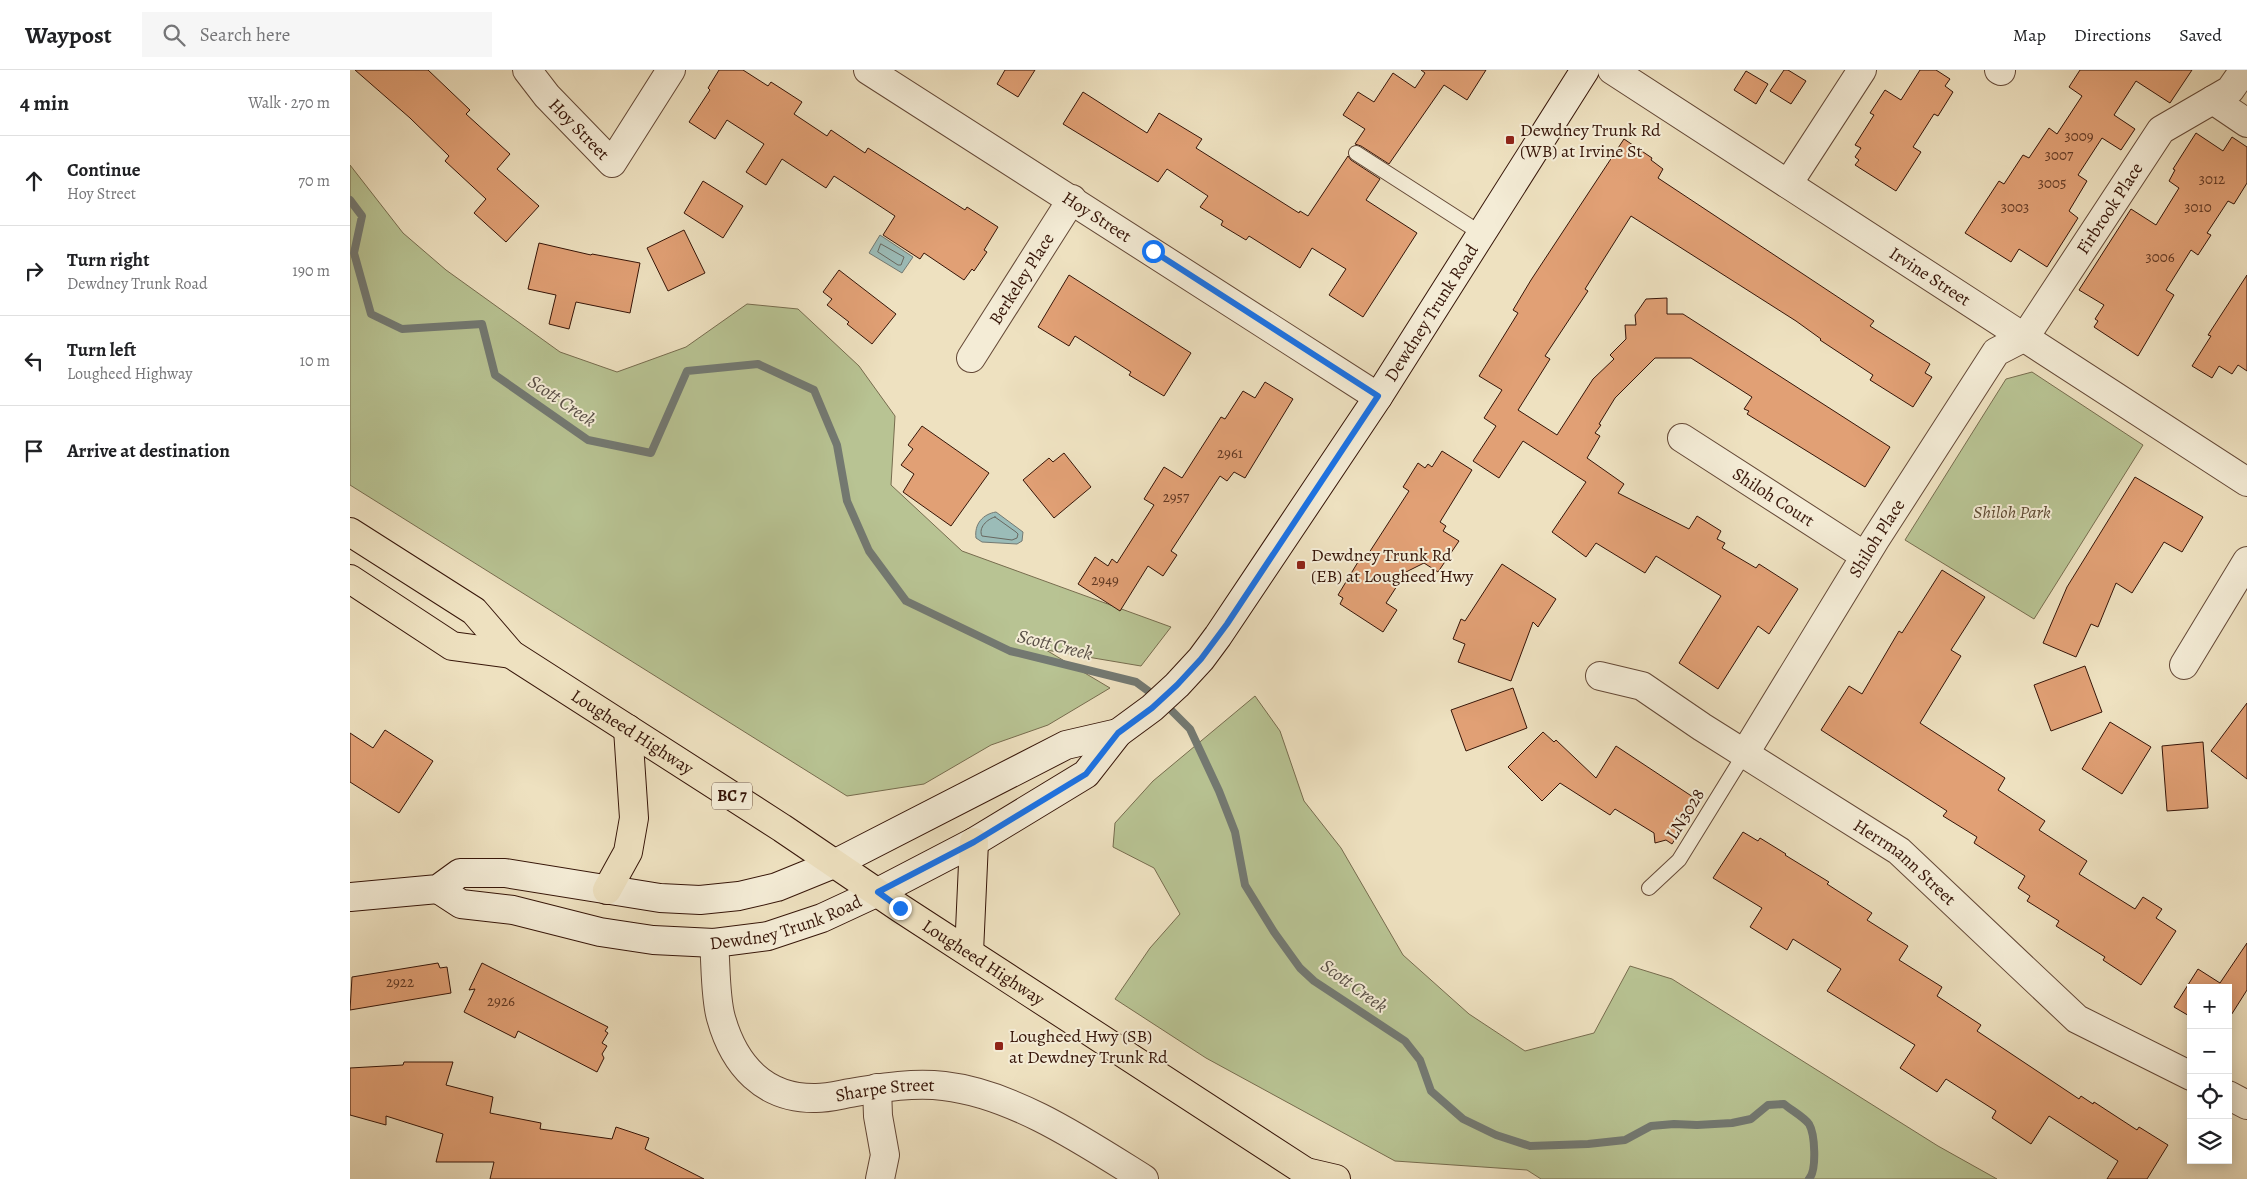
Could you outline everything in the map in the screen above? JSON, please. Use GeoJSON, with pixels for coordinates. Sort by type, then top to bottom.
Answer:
{"type":"FeatureCollection","features":[{"type":"Feature","properties":{"kind":"main road","name":"Lougheed Highway"},"geometry":{"type":"LineString","coordinates":[[350,532],[474,611],[511,654],[836,863],[1309,1176],[1336,1179]]}},
{"type":"Feature","properties":{"kind":"main road","name":"Lougheed Highway"},"geometry":{"type":"LineString","coordinates":[[350,579],[452,646],[511,654]]}},
{"type":"Feature","properties":{"kind":"main road"},"geometry":{"type":"LineString","coordinates":[[607,890],[628,852],[634,818],[628,729]]}},
{"type":"Feature","properties":{"kind":"main road"},"geometry":{"type":"LineString","coordinates":[[969,952],[974,842]]}},
{"type":"Feature","properties":{"kind":"street","name":"Hoy Street"},"geometry":{"type":"LineString","coordinates":[[526,70],[547,96],[612,164],[671,70]]}},
{"type":"Feature","properties":{"kind":"street","name":"Hoy Street"},"geometry":{"type":"LineString","coordinates":[[868,70],[1378,396]]}},
{"type":"Feature","properties":{"kind":"street","name":"Dewdney Trunk Road"},"geometry":{"type":"LineString","coordinates":[[1122,731],[1066,745],[836,863],[777,887],[729,897],[700,900],[660,898],[506,874],[460,873],[438,889],[460,904],[514,910],[600,932],[653,940],[714,942],[768,936],[822,918],[878,892],[974,842],[1086,774],[1122,731],[1160,700],[1192,669],[1227,624],[1378,396],[1585,70]]}},
{"type":"Feature","properties":{"kind":"street","name":"Irvine Street"},"geometry":{"type":"LineString","coordinates":[[1612,70],[2247,482]]}},
{"type":"Feature","properties":{"kind":"street","name":"Firbrook Place"},"geometry":{"type":"LineString","coordinates":[[2025,337],[2161,130],[2230,90],[2244,70]]}},
{"type":"Feature","properties":{"kind":"street"},"geometry":{"type":"LineString","coordinates":[[1788,184],[1858,72]]}},
{"type":"Feature","properties":{"kind":"street"},"geometry":{"type":"LineString","coordinates":[[2213,100],[2247,123]]}},
{"type":"Feature","properties":{"kind":"street","name":"Berkeley Place"},"geometry":{"type":"LineString","coordinates":[[971,358],[1072,200]]}},
{"type":"Feature","properties":{"kind":"street","name":"Shiloh Place"},"geometry":{"type":"LineString","coordinates":[[1745,753],[1865,556],[1996,352],[2025,337]]}},
{"type":"Feature","properties":{"kind":"street","name":"Shiloh Court"},"geometry":{"type":"LineString","coordinates":[[1682,438],[1865,556]]}},
{"type":"Feature","properties":{"kind":"street"},"geometry":{"type":"LineString","coordinates":[[2184,665],[2247,562]]}},
{"type":"Feature","properties":{"kind":"street","name":"Herrmann Street"},"geometry":{"type":"LineString","coordinates":[[1600,676],[1642,686],[1702,727],[1899,851],[2077,1019],[2187,1074]]}},
{"type":"Feature","properties":{"kind":"street"},"geometry":{"type":"LineString","coordinates":[[350,897],[438,889]]}},
{"type":"Feature","properties":{"kind":"street","name":"Sharpe Street"},"geometry":{"type":"LineString","coordinates":[[714,942],[721,1017],[732,1048],[749,1074],[770,1088],[794,1096],[816,1098],[877,1088],[920,1085],[943,1086],[994,1098],[1060,1130],[1144,1179]]}},
{"type":"Feature","properties":{"kind":"street"},"geometry":{"type":"LineString","coordinates":[[877,1088],[878,1116],[885,1155],[880,1179]]}},
{"type":"Feature","properties":{"kind":"street"},"geometry":{"type":"LineString","coordinates":[[2232,1097],[2247,1105]]}},
{"type":"Feature","properties":{"kind":"lane"},"geometry":{"type":"LineString","coordinates":[[1356,153],[1482,234]]}},
{"type":"Feature","properties":{"kind":"lane","name":"LN3028"},"geometry":{"type":"LineString","coordinates":[[1649,888],[1679,860],[1745,753]]}},
{"type":"Feature","properties":{"kind":"green space"},"geometry":{"type":"Polygon","coordinates":[[[350,165],[403,233],[446,270],[560,352],[617,372],[686,347],[747,304],[798,309],[859,366],[895,416],[891,485],[962,551],[1171,627],[1141,666],[1046,650],[1110,688],[1048,725],[991,745],[924,784],[847,796],[350,485],[350,165]]]}},
{"type":"Feature","properties":{"kind":"green space","name":"Shiloh Park"},"geometry":{"type":"Polygon","coordinates":[[[2032,372],[2143,445],[2034,619],[1905,540],[2006,379],[2032,372]]]}},
{"type":"Feature","properties":{"kind":"green space"},"geometry":{"type":"Polygon","coordinates":[[[1255,696],[1280,731],[1304,801],[1341,848],[1403,955],[1469,1014],[1525,1051],[1594,1033],[1630,966],[1672,979],[1938,1146],[1997,1179],[1541,1179],[1527,1170],[1395,1161],[1206,1058],[1115,999],[1150,948],[1180,914],[1154,868],[1113,847],[1115,823],[1153,781],[1255,696]]]}},
{"type":"Feature","properties":{"kind":"water"},"geometry":{"type":"Polygon","coordinates":[[[880,235],[913,257],[902,273],[869,253],[880,235]]]}},
{"type":"Feature","properties":{"kind":"water"},"geometry":{"type":"Polygon","coordinates":[[[996,512],[1023,532],[1022,541],[1017,544],[982,542],[976,538],[976,528],[980,520],[996,512]]]}},
{"type":"Feature","properties":{"kind":"building"},"geometry":{"type":"Polygon","coordinates":[[[355,70],[428,70],[470,110],[466,114],[510,154],[497,169],[539,206],[506,242],[474,213],[486,199],[445,161],[449,156],[410,118],[355,70]]]}},
{"type":"Feature","properties":{"kind":"building"},"geometry":{"type":"Polygon","coordinates":[[[719,70],[743,70],[768,86],[771,82],[802,102],[794,114],[827,136],[831,130],[865,153],[868,148],[965,210],[967,207],[998,227],[984,250],[987,252],[974,271],[972,269],[964,280],[924,253],[920,259],[883,235],[895,216],[834,176],[826,188],[782,159],[766,185],[746,172],[764,144],[727,120],[715,139],[689,122],[710,90],[708,88],[719,70]]]}},
{"type":"Feature","properties":{"kind":"building"},"geometry":{"type":"Polygon","coordinates":[[[1005,70],[1035,70],[1018,97],[997,84],[1005,70]]]}},
{"type":"Feature","properties":{"kind":"building"},"geometry":{"type":"Polygon","coordinates":[[[1421,70],[1486,70],[1467,100],[1444,85],[1389,164],[1355,144],[1365,129],[1343,115],[1358,92],[1374,102],[1393,73],[1415,88],[1425,73],[1421,70]]]}},
{"type":"Feature","properties":{"kind":"building"},"geometry":{"type":"Polygon","coordinates":[[[1784,70],[1788,70],[1806,81],[1791,104],[1770,91],[1784,70]]]}},
{"type":"Feature","properties":{"kind":"building"},"geometry":{"type":"Polygon","coordinates":[[[1920,70],[1936,70],[1950,79],[1945,86],[1953,92],[1938,116],[1934,114],[1913,147],[1921,152],[1896,191],[1855,165],[1859,160],[1855,157],[1861,148],[1855,145],[1874,115],[1870,113],[1885,90],[1901,100],[1920,70]]]}},
{"type":"Feature","properties":{"kind":"building"},"geometry":{"type":"Polygon","coordinates":[[[2080,70],[2192,70],[2170,103],[2136,81],[2114,115],[2135,129],[2121,150],[2102,138],[2078,175],[2087,181],[2069,211],[2078,218],[2047,267],[2019,249],[2011,262],[1965,233],[1999,181],[2004,184],[2023,155],[2029,158],[2049,128],[2057,134],[2082,96],[2069,87],[2080,70]]]}},
{"type":"Feature","properties":{"kind":"building"},"geometry":{"type":"Polygon","coordinates":[[[1746,71],[1768,84],[1756,104],[1734,90],[1746,71]]]}},
{"type":"Feature","properties":{"kind":"building"},"geometry":{"type":"Polygon","coordinates":[[[1083,92],[1147,133],[1159,113],[1202,139],[1196,148],[1299,213],[1300,211],[1308,216],[1348,156],[1380,179],[1366,200],[1417,233],[1363,317],[1329,295],[1346,269],[1312,248],[1300,268],[1249,236],[1246,240],[1221,225],[1223,221],[1200,207],[1208,196],[1167,169],[1158,182],[1063,124],[1083,92]]]}},
{"type":"Feature","properties":{"kind":"building"},"geometry":{"type":"Polygon","coordinates":[[[2196,133],[2223,151],[2232,137],[2247,147],[2247,183],[2234,204],[2228,201],[2207,233],[2211,235],[2198,255],[2191,250],[2166,290],[2174,295],[2138,356],[2094,327],[2098,321],[2095,319],[2104,305],[2079,290],[2131,209],[2156,225],[2179,188],[2169,181],[2175,170],[2173,169],[2196,133]]]}},
{"type":"Feature","properties":{"kind":"building"},"geometry":{"type":"Polygon","coordinates":[[[1624,139],[1652,158],[1651,160],[1663,169],[1658,178],[1874,321],[1870,326],[1930,364],[1925,373],[1932,377],[1913,407],[1870,380],[1873,375],[1820,340],[1796,321],[1631,216],[1585,289],[1588,291],[1545,356],[1550,359],[1518,410],[1557,435],[1593,379],[1614,359],[1610,355],[1626,339],[1625,325],[1636,325],[1635,315],[1646,299],[1667,298],[1667,314],[1683,314],[1890,447],[1865,487],[1747,414],[1749,411],[1744,409],[1752,397],[1691,358],[1655,358],[1615,398],[1599,424],[1601,425],[1595,433],[1600,436],[1587,458],[1624,484],[1618,493],[1689,529],[1697,516],[1721,531],[1717,539],[1725,543],[1722,548],[1756,568],[1759,564],[1798,589],[1769,634],[1758,626],[1718,689],[1679,663],[1721,596],[1656,556],[1645,573],[1596,543],[1586,557],[1552,532],[1586,482],[1523,441],[1499,478],[1473,461],[1496,426],[1484,418],[1502,390],[1479,376],[1518,313],[1513,310],[1531,280],[1624,139]]]}},
{"type":"Feature","properties":{"kind":"building"},"geometry":{"type":"Polygon","coordinates":[[[703,181],[743,206],[723,238],[684,213],[703,181]]]}},
{"type":"Feature","properties":{"kind":"building"},"geometry":{"type":"Polygon","coordinates":[[[684,230],[705,273],[668,291],[647,248],[684,230]]]}},
{"type":"Feature","properties":{"kind":"building"},"geometry":{"type":"Polygon","coordinates":[[[539,243],[591,255],[640,263],[630,313],[576,302],[569,329],[549,324],[556,295],[528,289],[539,243]]]}},
{"type":"Feature","properties":{"kind":"building"},"geometry":{"type":"Polygon","coordinates":[[[839,270],[896,314],[872,344],[847,324],[849,322],[827,305],[832,299],[823,292],[839,270]]]}},
{"type":"Feature","properties":{"kind":"building"},"geometry":{"type":"Polygon","coordinates":[[[1069,275],[1191,353],[1164,396],[1129,375],[1131,372],[1075,336],[1069,346],[1038,327],[1069,275]]]}},
{"type":"Feature","properties":{"kind":"building"},"geometry":{"type":"Polygon","coordinates":[[[2247,275],[2247,371],[2238,365],[2232,374],[2219,366],[2212,378],[2192,366],[2211,336],[2208,335],[2247,275]]]}},
{"type":"Feature","properties":{"kind":"building"},"geometry":{"type":"Polygon","coordinates":[[[1265,382],[1293,399],[1245,478],[1234,472],[1227,481],[1220,476],[1171,551],[1177,555],[1163,576],[1148,566],[1120,611],[1078,584],[1095,557],[1108,566],[1112,559],[1117,563],[1154,505],[1144,499],[1164,467],[1182,478],[1221,417],[1225,419],[1243,391],[1255,398],[1265,382]]]}},
{"type":"Feature","properties":{"kind":"building"},"geometry":{"type":"Polygon","coordinates":[[[922,426],[989,473],[951,526],[903,492],[914,474],[901,465],[913,449],[908,445],[922,426]]]}},
{"type":"Feature","properties":{"kind":"building"},"geometry":{"type":"Polygon","coordinates":[[[1442,451],[1472,470],[1440,522],[1446,526],[1443,531],[1459,541],[1438,572],[1424,563],[1406,572],[1386,603],[1397,610],[1383,632],[1340,604],[1343,598],[1338,595],[1361,557],[1365,559],[1409,491],[1403,487],[1418,463],[1425,468],[1428,464],[1432,467],[1442,451]]]}},
{"type":"Feature","properties":{"kind":"building"},"geometry":{"type":"Polygon","coordinates":[[[1064,453],[1091,487],[1054,518],[1023,480],[1049,458],[1053,462],[1064,453]]]}},
{"type":"Feature","properties":{"kind":"building"},"geometry":{"type":"Polygon","coordinates":[[[2135,477],[2203,517],[2182,552],[2164,542],[2132,593],[2116,583],[2098,627],[2091,624],[2076,657],[2043,643],[2067,587],[2135,477]]]}},
{"type":"Feature","properties":{"kind":"building"},"geometry":{"type":"Polygon","coordinates":[[[1502,564],[1556,599],[1538,627],[1533,622],[1511,681],[1458,662],[1465,644],[1453,639],[1461,619],[1465,621],[1502,564]]]}},
{"type":"Feature","properties":{"kind":"building"},"geometry":{"type":"Polygon","coordinates":[[[1942,570],[1985,597],[1951,650],[1961,656],[1920,723],[2005,778],[1998,790],[2045,821],[2039,830],[2087,861],[2079,874],[2135,909],[2143,897],[2162,909],[2156,918],[2176,931],[2141,985],[2103,960],[2105,957],[2056,926],[2059,921],[2027,901],[2030,896],[2018,888],[2025,876],[1974,843],[1977,837],[1943,816],[1947,811],[1821,730],[1849,686],[1862,694],[1899,631],[1902,633],[1942,570]]]}},
{"type":"Feature","properties":{"kind":"building"},"geometry":{"type":"Polygon","coordinates":[[[2085,666],[2102,712],[2051,731],[2034,685],[2085,666]]]}},
{"type":"Feature","properties":{"kind":"building"},"geometry":{"type":"Polygon","coordinates":[[[1513,688],[1527,728],[1466,751],[1451,710],[1513,688]]]}},
{"type":"Feature","properties":{"kind":"building"},"geometry":{"type":"Polygon","coordinates":[[[2247,703],[2247,779],[2211,751],[2247,703]]]}},
{"type":"Feature","properties":{"kind":"building"},"geometry":{"type":"Polygon","coordinates":[[[2110,722],[2151,747],[2122,794],[2082,769],[2110,722]]]}},
{"type":"Feature","properties":{"kind":"building"},"geometry":{"type":"Polygon","coordinates":[[[385,730],[433,761],[399,813],[350,782],[350,733],[373,748],[385,730]]]}},
{"type":"Feature","properties":{"kind":"building"},"geometry":{"type":"Polygon","coordinates":[[[1543,732],[1554,742],[1556,740],[1596,778],[1616,746],[1699,801],[1672,844],[1666,840],[1655,843],[1654,833],[1615,809],[1610,815],[1560,783],[1542,801],[1508,767],[1543,732]]]}},
{"type":"Feature","properties":{"kind":"building"},"geometry":{"type":"Polygon","coordinates":[[[2203,742],[2208,808],[2167,811],[2162,746],[2203,742]]]}},
{"type":"Feature","properties":{"kind":"building"},"geometry":{"type":"Polygon","coordinates":[[[1743,832],[1758,841],[1760,838],[1786,854],[1829,882],[1827,884],[1872,913],[1867,920],[1908,946],[1899,960],[1942,987],[1937,996],[1981,1025],[1977,1031],[2079,1099],[2081,1096],[2093,1104],[2094,1102],[2137,1130],[2139,1127],[2168,1145],[2147,1179],[2107,1179],[2118,1161],[2049,1116],[2031,1144],[1992,1118],[1996,1111],[1946,1079],[1937,1092],[1900,1068],[1915,1045],[1827,991],[1841,969],[1793,939],[1787,950],[1750,927],[1762,908],[1713,878],[1743,832]]]}},
{"type":"Feature","properties":{"kind":"building"},"geometry":{"type":"Polygon","coordinates":[[[2247,943],[2247,990],[2232,1014],[2232,984],[2189,984],[2198,969],[2220,983],[2247,943]]]}},
{"type":"Feature","properties":{"kind":"building"},"geometry":{"type":"Polygon","coordinates":[[[438,963],[440,968],[447,967],[451,993],[350,1010],[352,977],[438,963]]]}},
{"type":"Feature","properties":{"kind":"building"},"geometry":{"type":"Polygon","coordinates":[[[482,963],[608,1027],[605,1031],[608,1033],[602,1043],[607,1046],[602,1054],[604,1058],[597,1072],[518,1031],[515,1038],[464,1012],[475,989],[469,990],[482,963]]]}},
{"type":"Feature","properties":{"kind":"building"},"geometry":{"type":"Polygon","coordinates":[[[2187,986],[2187,1015],[2174,1007],[2187,986]]]}},
{"type":"Feature","properties":{"kind":"building"},"geometry":{"type":"Polygon","coordinates":[[[404,1062],[453,1062],[446,1085],[493,1097],[490,1113],[541,1123],[540,1129],[612,1139],[616,1127],[649,1138],[645,1149],[704,1179],[490,1179],[494,1162],[436,1162],[443,1134],[386,1116],[386,1125],[350,1115],[350,1068],[403,1065],[404,1062]]]}},
{"type":"Feature","properties":{"kind":"waterway","name":"Scott Creek"},"geometry":{"type":"LineString","coordinates":[[350,200],[362,216],[354,253],[371,314],[402,329],[482,324],[495,375],[588,440],[651,453],[687,371],[758,364],[814,390],[837,445],[847,501],[869,551],[906,601],[1010,651],[1136,682],[1162,701],[1190,729],[1219,791],[1235,832],[1245,885],[1274,932],[1300,968],[1314,981],[1405,1041],[1420,1060],[1431,1091],[1463,1119],[1496,1135],[1530,1146],[1588,1144],[1625,1140],[1651,1126],[1732,1123],[1751,1119],[1768,1105],[1784,1104],[1804,1119],[1811,1129],[1814,1143],[1814,1160],[1812,1174],[1809,1179]]}},
{"type":"Feature","properties":{"kind":"place","name":"Dewdney Trunk Rd (WB) at Irvine St"},"geometry":{"type":"Point","coordinates":[1510,140]}},
{"type":"Feature","properties":{"kind":"place","name":"Dewdney Trunk Rd (EB) at Lougheed Hwy"},"geometry":{"type":"Point","coordinates":[1301,565]}},
{"type":"Feature","properties":{"kind":"place","name":"Lougheed Hwy (SB) at Dewdney Trunk Rd"},"geometry":{"type":"Point","coordinates":[999,1046]}},
{"type":"Feature","properties":{"kind":"route"},"geometry":{"type":"LineString","coordinates":[[900,908],[878,892],[974,842],[1086,774],[1118,733],[1152,708],[1177,685],[1201,659],[1227,624],[1378,396],[1153,251]]}}]}
